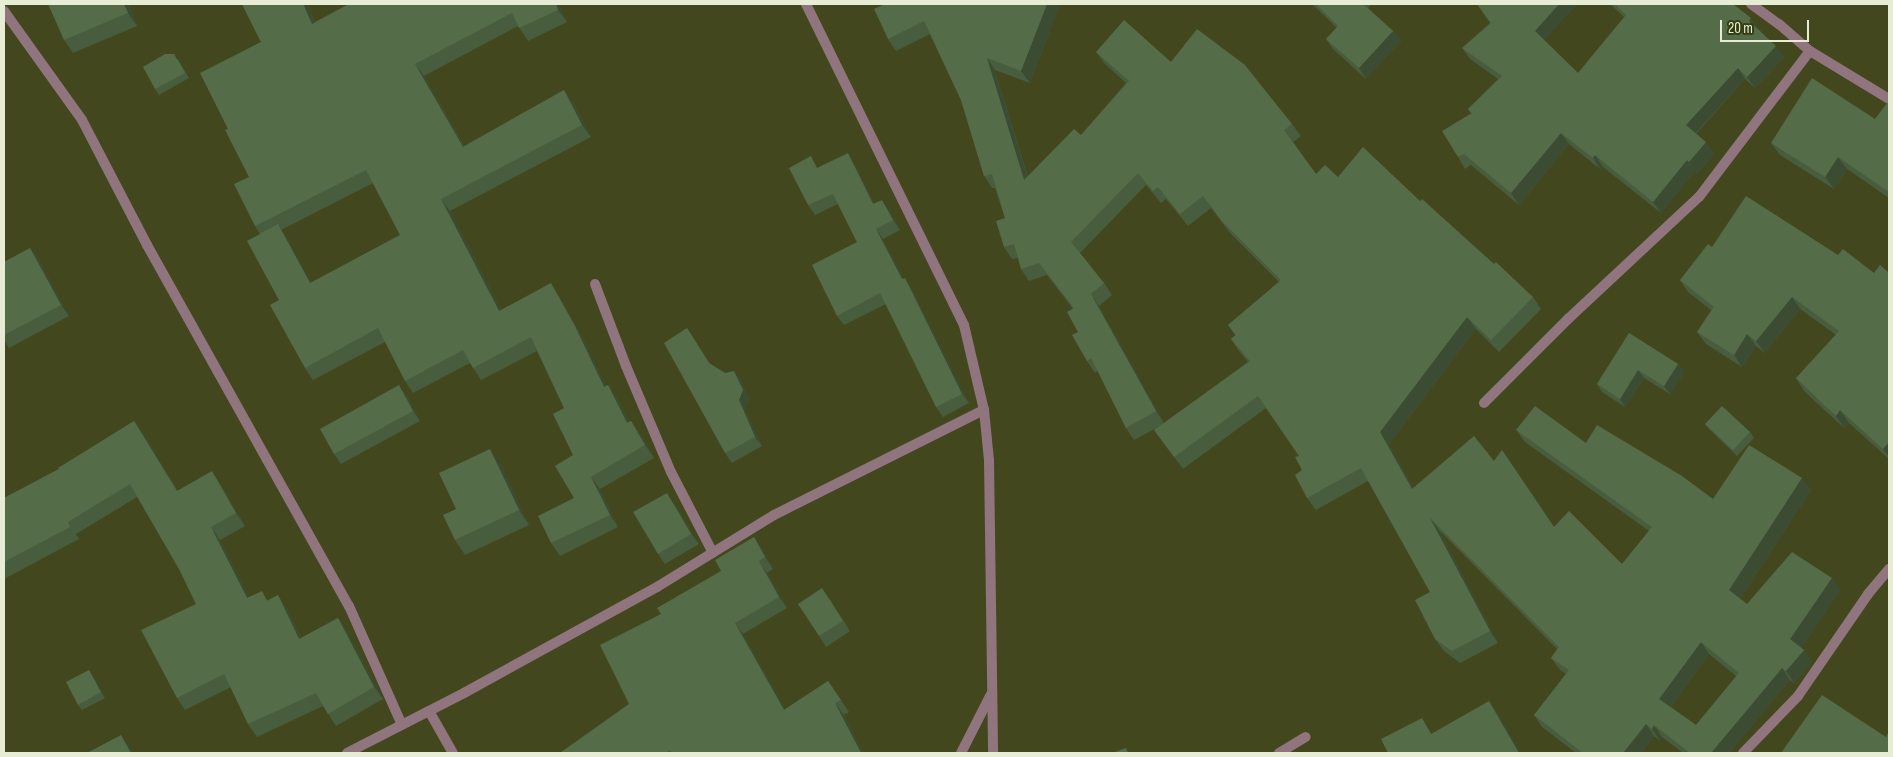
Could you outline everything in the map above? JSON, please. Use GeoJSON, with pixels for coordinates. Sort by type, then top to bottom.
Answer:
{"type":"FeatureCollection","features":[{"type":"Feature","properties":{"kind":"street"},"geometry":{"type":"LineString","coordinates":[[806,4],[964,324],[984,410],[989,460],[993,753]]}},
{"type":"Feature","properties":{"kind":"street"},"geometry":{"type":"LineString","coordinates":[[1751,4],[1810,50],[1889,99]]}},
{"type":"Feature","properties":{"kind":"street"},"geometry":{"type":"LineString","coordinates":[[4,11],[82,120],[147,245],[349,606],[402,725]]}},
{"type":"Feature","properties":{"kind":"street"},"geometry":{"type":"LineString","coordinates":[[1484,403],[1568,319],[1699,197],[1810,50]]}},
{"type":"Feature","properties":{"kind":"street"},"geometry":{"type":"LineString","coordinates":[[595,284],[626,366],[668,463],[713,553]]}},
{"type":"Feature","properties":{"kind":"street"},"geometry":{"type":"LineString","coordinates":[[347,753],[429,711],[640,596],[774,515],[984,410]]}},
{"type":"Feature","properties":{"kind":"street"},"geometry":{"type":"LineString","coordinates":[[1743,753],[1798,696],[1868,594],[1889,570]]}},
{"type":"Feature","properties":{"kind":"street"},"geometry":{"type":"LineString","coordinates":[[961,753],[992,692]]}},
{"type":"Feature","properties":{"kind":"street"},"geometry":{"type":"LineString","coordinates":[[429,711],[453,753]]}},
{"type":"Feature","properties":{"kind":"street"},"geometry":{"type":"LineString","coordinates":[[1279,753],[1306,737]]}},
{"type":"Feature","properties":{"kind":"building"},"geometry":{"type":"Polygon","coordinates":[[[48,4],[124,4],[128,13],[64,40],[48,4]]]}},
{"type":"Feature","properties":{"kind":"building"},"geometry":{"type":"Polygon","coordinates":[[[242,4],[303,4],[312,24],[349,4],[556,4],[558,10],[519,28],[512,13],[415,64],[463,147],[564,90],[582,125],[441,199],[499,311],[551,283],[575,326],[604,387],[608,385],[627,423],[631,421],[645,445],[591,477],[610,515],[551,543],[538,516],[574,498],[555,466],[573,455],[553,414],[564,408],[531,337],[473,368],[463,350],[405,381],[378,328],[305,368],[270,305],[279,300],[247,241],[278,224],[310,283],[400,235],[366,170],[255,226],[234,184],[249,177],[225,130],[228,129],[200,73],[261,42],[242,4]]]}},
{"type":"Feature","properties":{"kind":"building"},"geometry":{"type":"Polygon","coordinates":[[[885,4],[1047,4],[1021,71],[987,58],[1024,180],[1074,129],[1081,135],[1129,81],[1096,52],[1124,20],[1171,62],[1197,29],[1245,65],[1292,124],[1284,130],[1316,174],[1325,165],[1338,177],[1363,147],[1420,201],[1422,199],[1494,264],[1496,262],[1533,297],[1491,340],[1467,317],[1380,432],[1412,489],[1474,436],[1494,461],[1502,450],[1554,527],[1569,511],[1622,564],[1652,527],[1516,430],[1535,406],[1586,443],[1597,425],[1682,476],[1713,499],[1749,445],[1802,478],[1729,590],[1747,604],[1792,552],[1832,578],[1790,639],[1804,650],[1786,671],[1782,668],[1711,753],[1690,753],[1654,725],[1652,729],[1646,724],[1623,753],[1583,753],[1534,715],[1569,670],[1551,658],[1559,647],[1430,518],[1490,631],[1452,651],[1435,639],[1415,600],[1430,592],[1361,468],[1307,498],[1295,475],[1302,470],[1295,457],[1299,456],[1258,396],[1174,457],[1154,430],[1250,361],[1231,339],[1236,335],[1228,325],[1281,280],[1222,221],[1203,196],[1180,214],[1158,187],[1153,191],[1138,173],[1071,242],[1104,283],[1091,294],[1156,411],[1126,428],[1091,358],[1087,361],[1072,335],[1078,332],[1067,312],[1074,308],[1039,263],[1021,269],[1014,244],[1004,247],[996,221],[1005,218],[992,174],[984,176],[961,100],[924,21],[888,39],[874,9],[885,4]],[[1701,642],[1659,699],[1696,725],[1739,673],[1701,642]]]}},
{"type":"Feature","properties":{"kind":"building"},"geometry":{"type":"Polygon","coordinates":[[[1316,4],[1363,4],[1393,31],[1359,68],[1326,39],[1338,26],[1316,4]]]}},
{"type":"Feature","properties":{"kind":"building"},"geometry":{"type":"Polygon","coordinates":[[[1477,4],[1559,4],[1535,31],[1578,73],[1626,15],[1614,4],[1733,4],[1751,18],[1749,21],[1776,46],[1747,77],[1738,68],[1686,125],[1706,142],[1689,162],[1687,160],[1653,202],[1595,155],[1593,158],[1561,133],[1511,193],[1464,154],[1458,157],[1442,131],[1472,113],[1468,109],[1502,76],[1462,48],[1491,23],[1477,4]]]}},
{"type":"Feature","properties":{"kind":"building"},"geometry":{"type":"Polygon","coordinates":[[[165,54],[174,54],[185,73],[155,89],[143,67],[165,54]]]}},
{"type":"Feature","properties":{"kind":"building"},"geometry":{"type":"Polygon","coordinates":[[[1812,78],[1875,119],[1887,103],[1889,105],[1889,192],[1838,157],[1825,177],[1771,143],[1812,78]]]}},
{"type":"Feature","properties":{"kind":"building"},"geometry":{"type":"Polygon","coordinates":[[[848,153],[873,204],[882,200],[893,220],[876,229],[902,279],[905,278],[962,394],[936,407],[880,293],[837,316],[812,265],[857,242],[833,194],[808,205],[789,168],[811,156],[817,168],[848,153]]]}},
{"type":"Feature","properties":{"kind":"building"},"geometry":{"type":"Polygon","coordinates":[[[1746,196],[1838,255],[1843,249],[1874,273],[1880,265],[1889,273],[1889,442],[1883,449],[1840,410],[1836,416],[1796,378],[1839,331],[1792,297],[1756,341],[1747,334],[1734,355],[1697,332],[1714,307],[1680,280],[1708,244],[1712,247],[1746,196]]]}},
{"type":"Feature","properties":{"kind":"building"},"geometry":{"type":"Polygon","coordinates":[[[30,248],[61,305],[4,335],[4,262],[30,248]]]}},
{"type":"Feature","properties":{"kind":"building"},"geometry":{"type":"Polygon","coordinates":[[[687,328],[709,363],[725,373],[734,371],[743,390],[739,400],[755,437],[725,453],[664,343],[687,328]]]}},
{"type":"Feature","properties":{"kind":"building"},"geometry":{"type":"Polygon","coordinates":[[[1629,333],[1678,364],[1664,386],[1638,370],[1620,399],[1597,384],[1629,333]]]}},
{"type":"Feature","properties":{"kind":"building"},"geometry":{"type":"Polygon","coordinates":[[[399,385],[413,411],[334,454],[320,429],[399,385]]]}},
{"type":"Feature","properties":{"kind":"building"},"geometry":{"type":"Polygon","coordinates":[[[1722,406],[1750,432],[1733,450],[1705,424],[1722,406]]]}},
{"type":"Feature","properties":{"kind":"building"},"geometry":{"type":"Polygon","coordinates":[[[134,421],[177,491],[212,471],[236,513],[211,527],[247,598],[262,591],[267,601],[278,595],[299,639],[338,618],[374,687],[328,714],[316,693],[248,724],[224,674],[177,698],[141,630],[196,604],[179,569],[130,484],[68,522],[70,527],[4,562],[4,498],[59,469],[134,421]]]}},
{"type":"Feature","properties":{"kind":"building"},"geometry":{"type":"Polygon","coordinates":[[[490,449],[519,510],[455,540],[443,515],[456,509],[439,473],[490,449]]]}},
{"type":"Feature","properties":{"kind":"building"},"geometry":{"type":"Polygon","coordinates":[[[667,493],[691,534],[658,554],[633,512],[667,493]]]}},
{"type":"Feature","properties":{"kind":"building"},"geometry":{"type":"Polygon","coordinates":[[[754,537],[765,557],[759,561],[779,597],[735,623],[784,710],[828,681],[841,700],[835,703],[861,753],[672,753],[670,750],[666,753],[560,753],[629,704],[600,645],[661,614],[657,608],[721,571],[715,560],[754,537]]]}},
{"type":"Feature","properties":{"kind":"building"},"geometry":{"type":"Polygon","coordinates":[[[822,588],[843,621],[819,636],[798,604],[822,588]]]}},
{"type":"Feature","properties":{"kind":"building"},"geometry":{"type":"Polygon","coordinates":[[[89,670],[101,692],[78,705],[66,682],[89,670]]]}},
{"type":"Feature","properties":{"kind":"building"},"geometry":{"type":"Polygon","coordinates":[[[1822,695],[1886,737],[1889,731],[1889,753],[1781,753],[1822,695]]]}},
{"type":"Feature","properties":{"kind":"building"},"geometry":{"type":"Polygon","coordinates":[[[1489,701],[1519,753],[1388,753],[1381,739],[1422,718],[1431,734],[1489,701]]]}},
{"type":"Feature","properties":{"kind":"building"},"geometry":{"type":"Polygon","coordinates":[[[121,735],[131,753],[87,753],[121,735]]]}},
{"type":"Feature","properties":{"kind":"building"},"geometry":{"type":"Polygon","coordinates":[[[1126,748],[1128,753],[1112,753],[1126,748]]]}}]}
